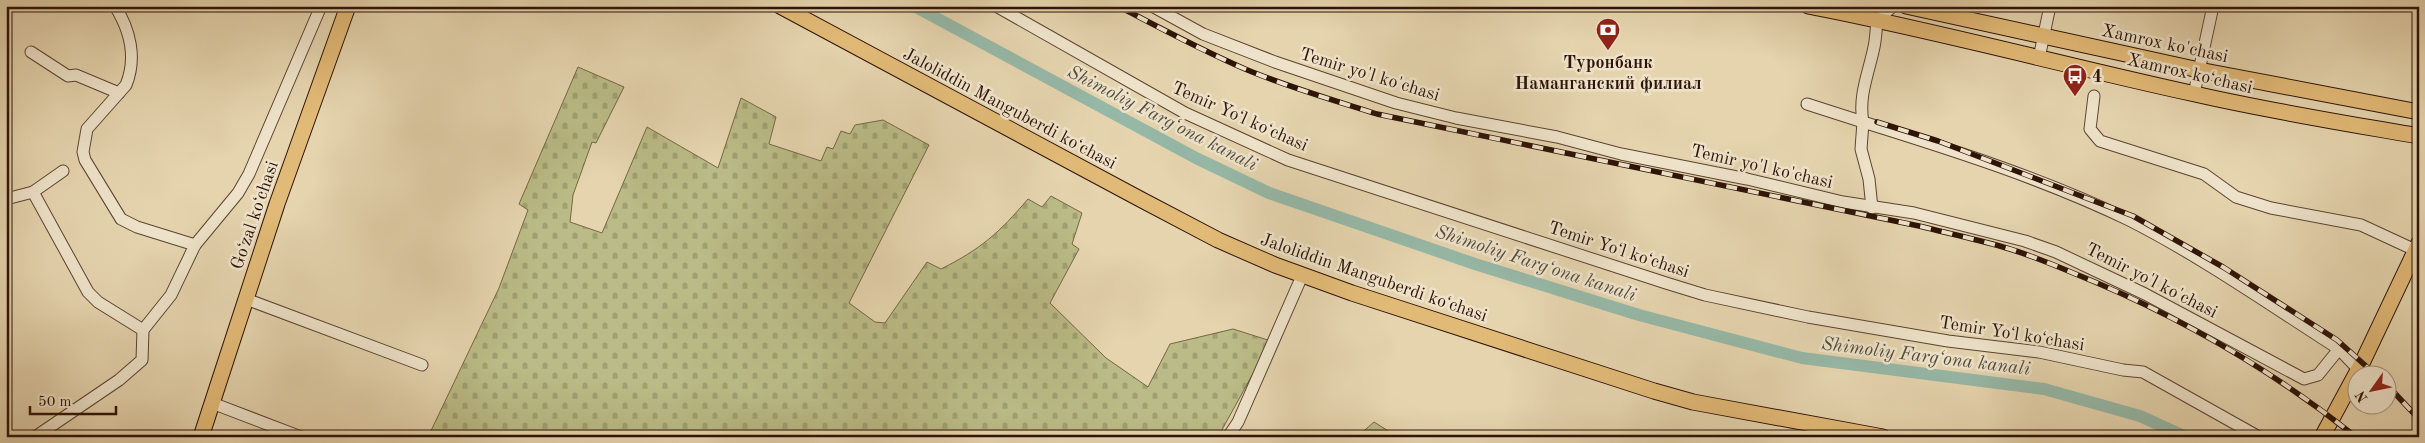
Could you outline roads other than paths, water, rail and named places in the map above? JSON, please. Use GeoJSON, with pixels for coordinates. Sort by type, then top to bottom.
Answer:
{"type":"FeatureCollection","features":[{"type":"Feature","properties":{"kind":"main road","name":"Goʻzal koʻchasi"},"geometry":{"type":"LineString","coordinates":[[201,437],[277,204],[348,6]]}},
{"type":"Feature","properties":{"kind":"main road","name":"Jaloliddin Manguberdi koʻchasi"},"geometry":{"type":"LineString","coordinates":[[780,6],[1218,240],[1302,276],[1654,392],[1693,402],[1883,437]]}},
{"type":"Feature","properties":{"kind":"main road","name":"Xamrox koʻchasi"},"geometry":{"type":"LineString","coordinates":[[1808,6],[1877,20],[2282,113],[2419,136]]}},
{"type":"Feature","properties":{"kind":"main road","name":"Xamrox ko'chasi"},"geometry":{"type":"LineString","coordinates":[[1906,6],[2199,70],[2419,112]]}},
{"type":"Feature","properties":{"kind":"main road"},"geometry":{"type":"LineString","coordinates":[[2359,366],[2417,247]]}},
{"type":"Feature","properties":{"kind":"main road"},"geometry":{"type":"LineString","coordinates":[[2322,437],[2348,387]]}},
{"type":"Feature","properties":{"kind":"street"},"geometry":{"type":"LineString","coordinates":[[115,6],[131,41],[129,77],[119,93],[87,128],[83,152],[85,160],[121,219],[126,224],[195,246]]}},
{"type":"Feature","properties":{"kind":"street"},"geometry":{"type":"LineString","coordinates":[[35,437],[119,380],[138,364],[144,353],[143,330],[171,295],[195,246],[238,193],[249,174],[322,6]]}},
{"type":"Feature","properties":{"kind":"street","name":"Temir Yoʻl koʻchasi"},"geometry":{"type":"LineString","coordinates":[[996,6],[1185,113],[1288,160],[1705,295],[1843,324],[1948,341],[2039,352],[2123,370],[2143,372],[2258,437]]}},
{"type":"Feature","properties":{"kind":"street","name":"Temir yo'l ko'chasi"},"geometry":{"type":"LineString","coordinates":[[1152,6],[1203,34],[1275,62],[1396,103],[1456,118],[1557,137],[1621,154],[1738,177],[1872,208],[1914,212],[2025,241],[2056,252],[2145,294],[2304,379],[2318,375],[2339,349]]}},
{"type":"Feature","properties":{"kind":"street"},"geometry":{"type":"LineString","coordinates":[[1872,208],[1869,179],[1861,149],[1862,98],[1874,46],[1877,20],[1893,6]]}},
{"type":"Feature","properties":{"kind":"street"},"geometry":{"type":"LineString","coordinates":[[2039,58],[2050,6]]}},
{"type":"Feature","properties":{"kind":"street"},"geometry":{"type":"LineString","coordinates":[[2194,94],[2213,6]]}},
{"type":"Feature","properties":{"kind":"street"},"geometry":{"type":"LineString","coordinates":[[32,52],[68,76],[76,75],[119,93]]}},
{"type":"Feature","properties":{"kind":"street"},"geometry":{"type":"LineString","coordinates":[[2094,96],[2090,129],[2100,141],[2204,174],[2236,196],[2271,208],[2361,225],[2417,247]]}},
{"type":"Feature","properties":{"kind":"street"},"geometry":{"type":"LineString","coordinates":[[1808,104],[1956,151],[2062,190],[2129,221],[2190,254],[2339,349],[2356,366]]}},
{"type":"Feature","properties":{"kind":"street"},"geometry":{"type":"LineString","coordinates":[[6,200],[33,192],[63,171]]}},
{"type":"Feature","properties":{"kind":"street"},"geometry":{"type":"LineString","coordinates":[[33,192],[88,292],[98,302],[143,330]]}},
{"type":"Feature","properties":{"kind":"street"},"geometry":{"type":"LineString","coordinates":[[1228,437],[1238,422],[1302,276]]}},
{"type":"Feature","properties":{"kind":"street"},"geometry":{"type":"LineString","coordinates":[[246,298],[422,364]]}},
{"type":"Feature","properties":{"kind":"street"},"geometry":{"type":"LineString","coordinates":[[212,403],[301,437]]}},
{"type":"Feature","properties":{"kind":"waterway","name":"Shimoliy Fargʻona kanali"},"geometry":{"type":"LineString","coordinates":[[914,6],[1196,158],[1269,193],[1475,264],[1639,315],[1802,358],[2044,389],[2140,416],[2186,437]]}},
{"type":"Feature","properties":{"kind":"railway"},"geometry":{"type":"LineString","coordinates":[[1118,6],[1197,47],[1261,76],[1377,114],[1919,226],[1992,244],[2050,263],[2164,314],[2231,350],[2295,391],[2356,437]]}},
{"type":"Feature","properties":{"kind":"railway"},"geometry":{"type":"LineString","coordinates":[[1877,122],[1938,141],[2133,216],[2223,267],[2337,340],[2366,366]]}},
{"type":"Feature","properties":{"kind":"railway"},"geometry":{"type":"LineString","coordinates":[[2398,397],[2419,419]]}},
{"type":"Feature","properties":{"kind":"place","name":"Туронбанк Наманганский филиал"},"geometry":{"type":"Point","coordinates":[1608,51]}},
{"type":"Feature","properties":{"kind":"place","name":"4"},"geometry":{"type":"Point","coordinates":[2075,97]}}]}
